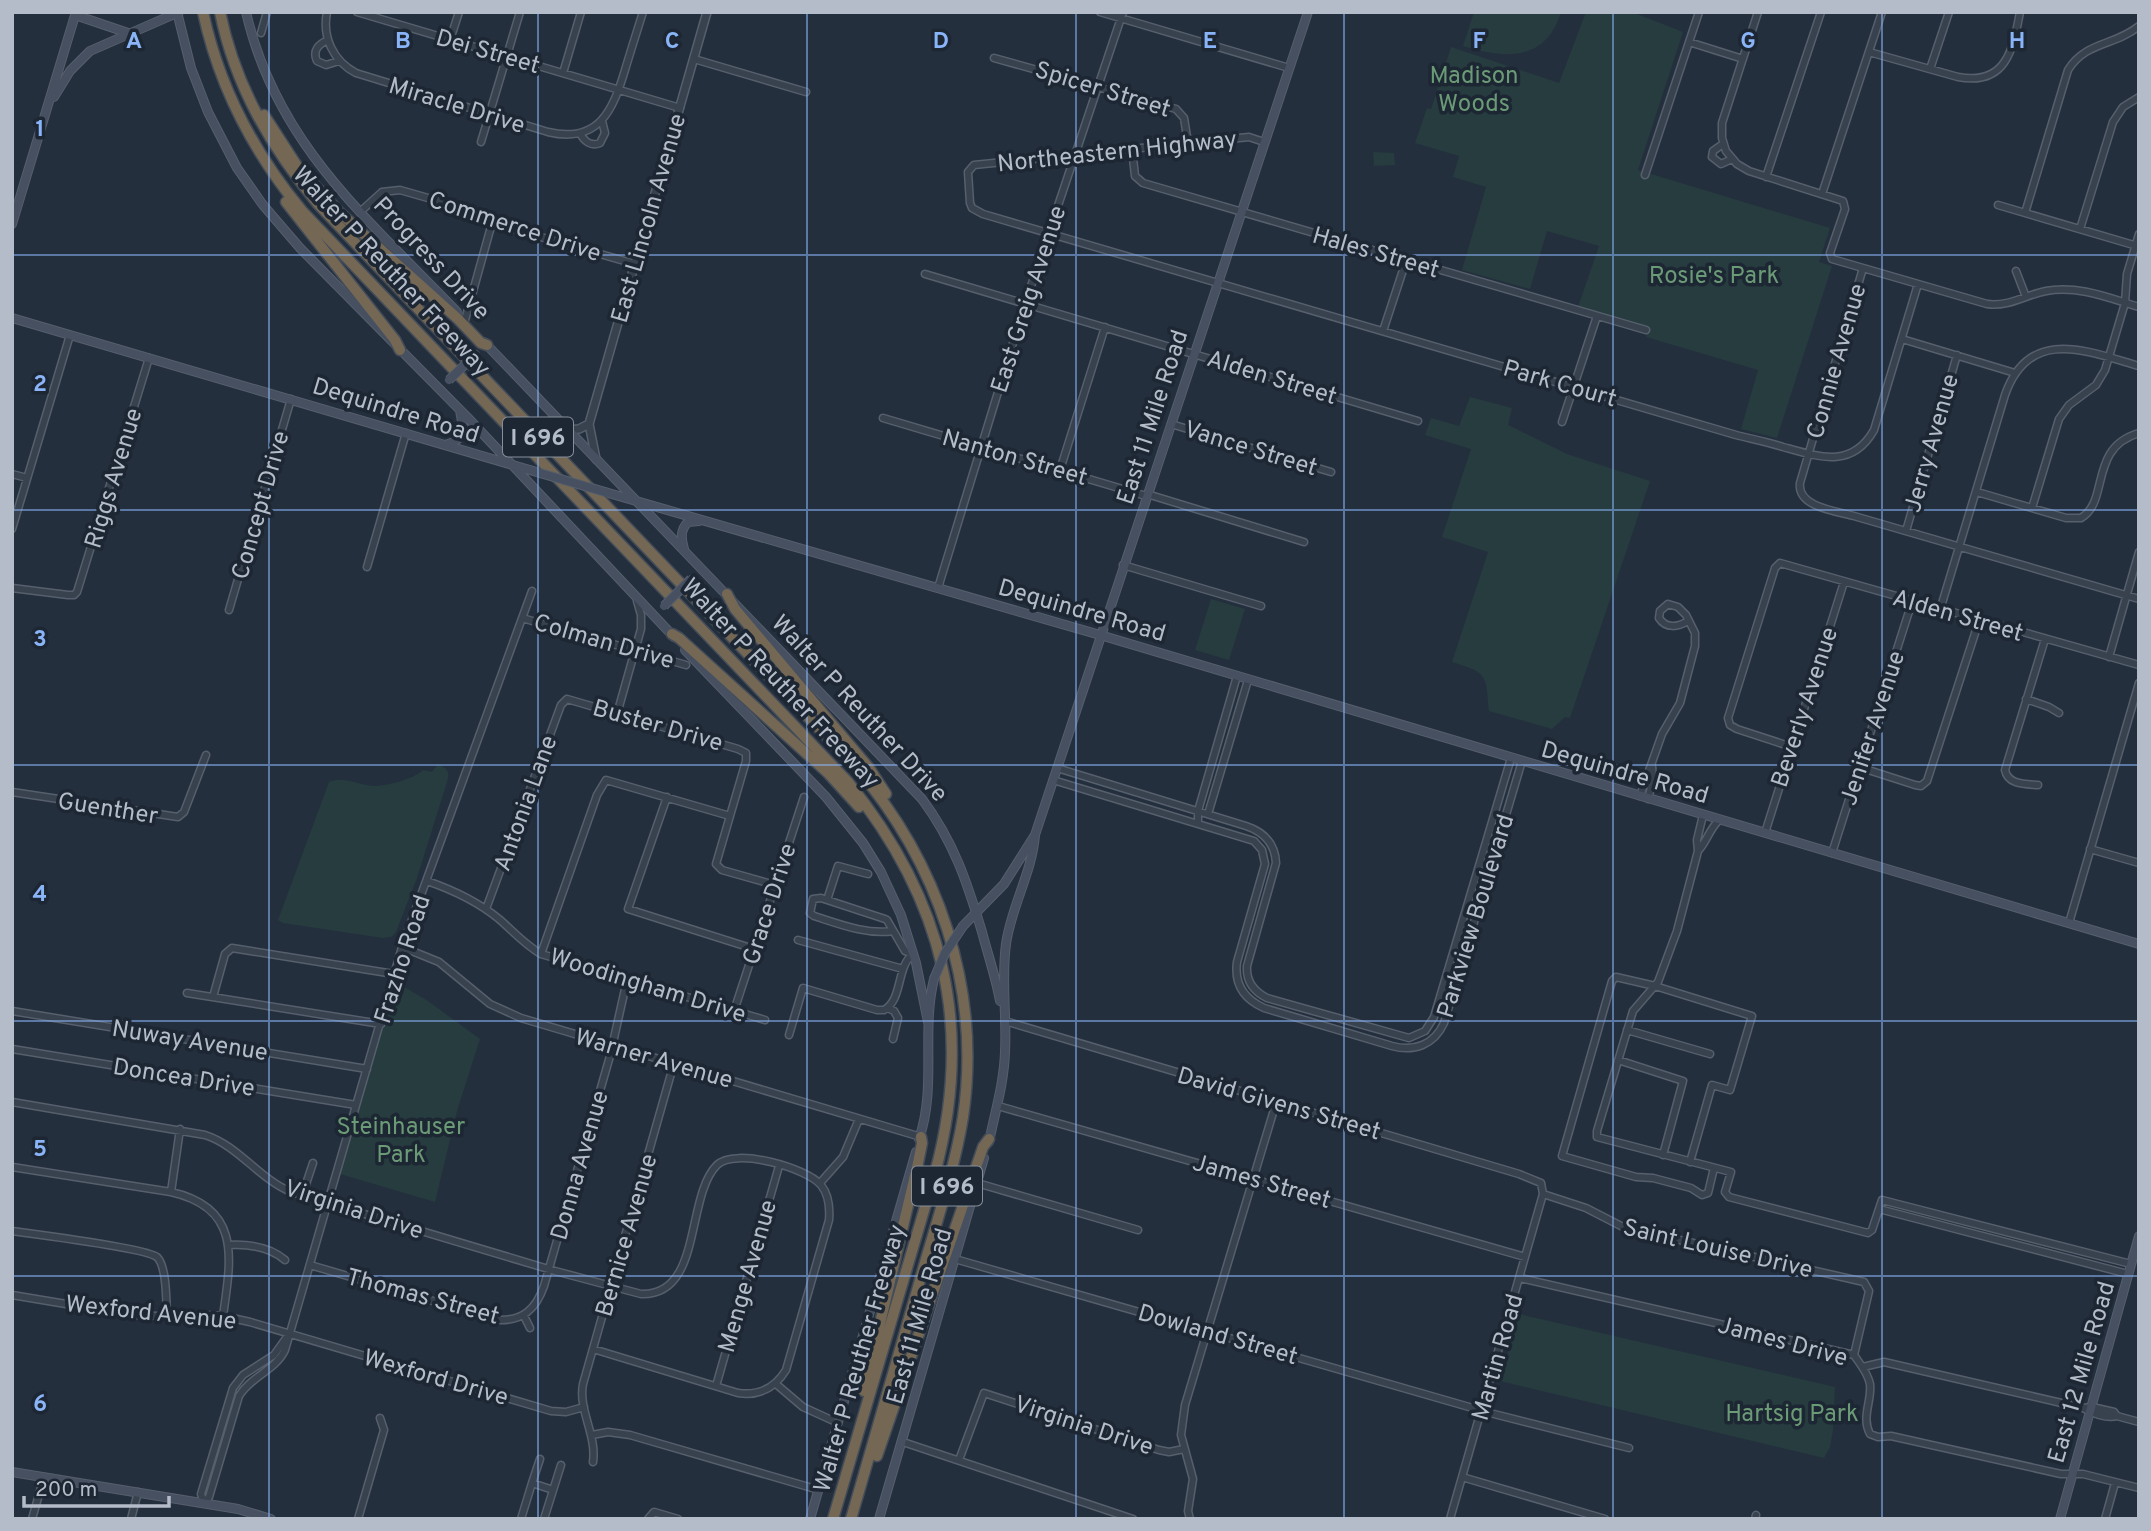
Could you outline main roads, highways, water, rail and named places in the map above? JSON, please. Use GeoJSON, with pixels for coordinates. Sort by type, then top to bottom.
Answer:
{"type":"FeatureCollection","features":[{"type":"Feature","properties":{"kind":"highway","name":"Walter P Reuther Freeway"},"geometry":{"type":"LineString","coordinates":[[203,12],[224,83],[252,142],[302,211],[834,767],[870,809],[905,865],[923,904],[942,964],[951,1029],[951,1089],[944,1139],[833,1519]]}},
{"type":"Feature","properties":{"kind":"highway","name":"Walter P Reuther Freeway"},"geometry":{"type":"LineString","coordinates":[[220,12],[231,57],[246,93],[277,152],[318,204],[854,765],[904,831],[939,903],[957,962],[966,1030],[963,1113],[955,1158],[851,1519]]}},
{"type":"Feature","properties":{"kind":"highway"},"geometry":{"type":"LineString","coordinates":[[224,83],[233,119],[262,170],[395,340],[400,350]]}},
{"type":"Feature","properties":{"kind":"highway"},"geometry":{"type":"LineString","coordinates":[[246,93],[255,102],[284,149],[316,189],[481,343],[487,345]]}},
{"type":"Feature","properties":{"kind":"highway"},"geometry":{"type":"LineString","coordinates":[[727,594],[735,609],[869,768],[896,809],[904,831]]}},
{"type":"Feature","properties":{"kind":"highway"},"geometry":{"type":"LineString","coordinates":[[671,634],[679,638],[828,773],[905,865]]}},
{"type":"Feature","properties":{"kind":"highway"},"geometry":{"type":"LineString","coordinates":[[841,1493],[918,1163],[922,1143],[920,1137]]}},
{"type":"Feature","properties":{"kind":"highway"},"geometry":{"type":"LineString","coordinates":[[857,1519],[889,1414],[946,1259],[983,1147],[989,1139]]}},
{"type":"Feature","properties":{"kind":"main road"},"geometry":{"type":"LineString","coordinates":[[46,112],[65,78],[80,59],[98,46],[178,12],[184,44],[200,92],[218,133],[243,176],[285,231],[460,409],[826,797],[850,826],[886,882],[901,915],[928,1022]]}},
{"type":"Feature","properties":{"kind":"main road","name":"Progress Drive"},"geometry":{"type":"LineString","coordinates":[[246,12],[264,70],[292,127],[327,176],[636,501]]}},
{"type":"Feature","properties":{"kind":"main road","name":"East 11 Mile Road"},"geometry":{"type":"LineString","coordinates":[[879,1519],[998,1106],[1004,1072],[1004,961],[1007,936],[1035,835],[1308,12]]}},
{"type":"Feature","properties":{"kind":"main road"},"geometry":{"type":"LineString","coordinates":[[12,224],[73,13],[131,33]]}},
{"type":"Feature","properties":{"kind":"main road","name":"Dequindre Road"},"geometry":{"type":"LineString","coordinates":[[12,318],[1100,635],[2139,944]]}},
{"type":"Feature","properties":{"kind":"main road"},"geometry":{"type":"LineString","coordinates":[[439,390],[476,354],[486,352],[498,357]]}},
{"type":"Feature","properties":{"kind":"main road"},"geometry":{"type":"LineString","coordinates":[[445,445],[461,437],[463,428],[460,409]]}},
{"type":"Feature","properties":{"kind":"main road","name":"Walter P Reuther Drive"},"geometry":{"type":"LineString","coordinates":[[636,501],[922,799],[949,839],[968,886],[1005,1021]]}},
{"type":"Feature","properties":{"kind":"main road"},"geometry":{"type":"LineString","coordinates":[[685,553],[681,538],[683,527],[691,521],[705,521]]}},
{"type":"Feature","properties":{"kind":"main road"},"geometry":{"type":"LineString","coordinates":[[654,615],[701,570]]}},
{"type":"Feature","properties":{"kind":"main road","name":"East 11 Mile Road"},"geometry":{"type":"LineString","coordinates":[[810,1519],[920,1137],[928,1083],[928,1022],[933,979],[945,953],[963,926],[1014,870],[1035,835]]}},
{"type":"Feature","properties":{"kind":"main road"},"geometry":{"type":"LineString","coordinates":[[968,886],[978,895],[993,896]]}},
{"type":"Feature","properties":{"kind":"main road"},"geometry":{"type":"LineString","coordinates":[[963,926],[982,931]]}},
{"type":"Feature","properties":{"kind":"main road","name":"East 12 Mile Road"},"geometry":{"type":"LineString","coordinates":[[2060,1519],[2088,1409],[2139,1236]]}},
{"type":"Feature","properties":{"kind":"main road"},"geometry":{"type":"LineString","coordinates":[[12,1472],[204,1503],[271,1519]]}},
{"type":"Feature","properties":{"kind":"park label","name":"Madison Woods"},"geometry":{"type":"Point","coordinates":[1474,89]}},
{"type":"Feature","properties":{"kind":"park label","name":"Rosie's Park"},"geometry":{"type":"Point","coordinates":[1714,275]}},
{"type":"Feature","properties":{"kind":"park label","name":"Steinhauser Park"},"geometry":{"type":"Point","coordinates":[401,1140]}},
{"type":"Feature","properties":{"kind":"park label","name":"Hartsig Park"},"geometry":{"type":"Point","coordinates":[1792,1413]}}]}
